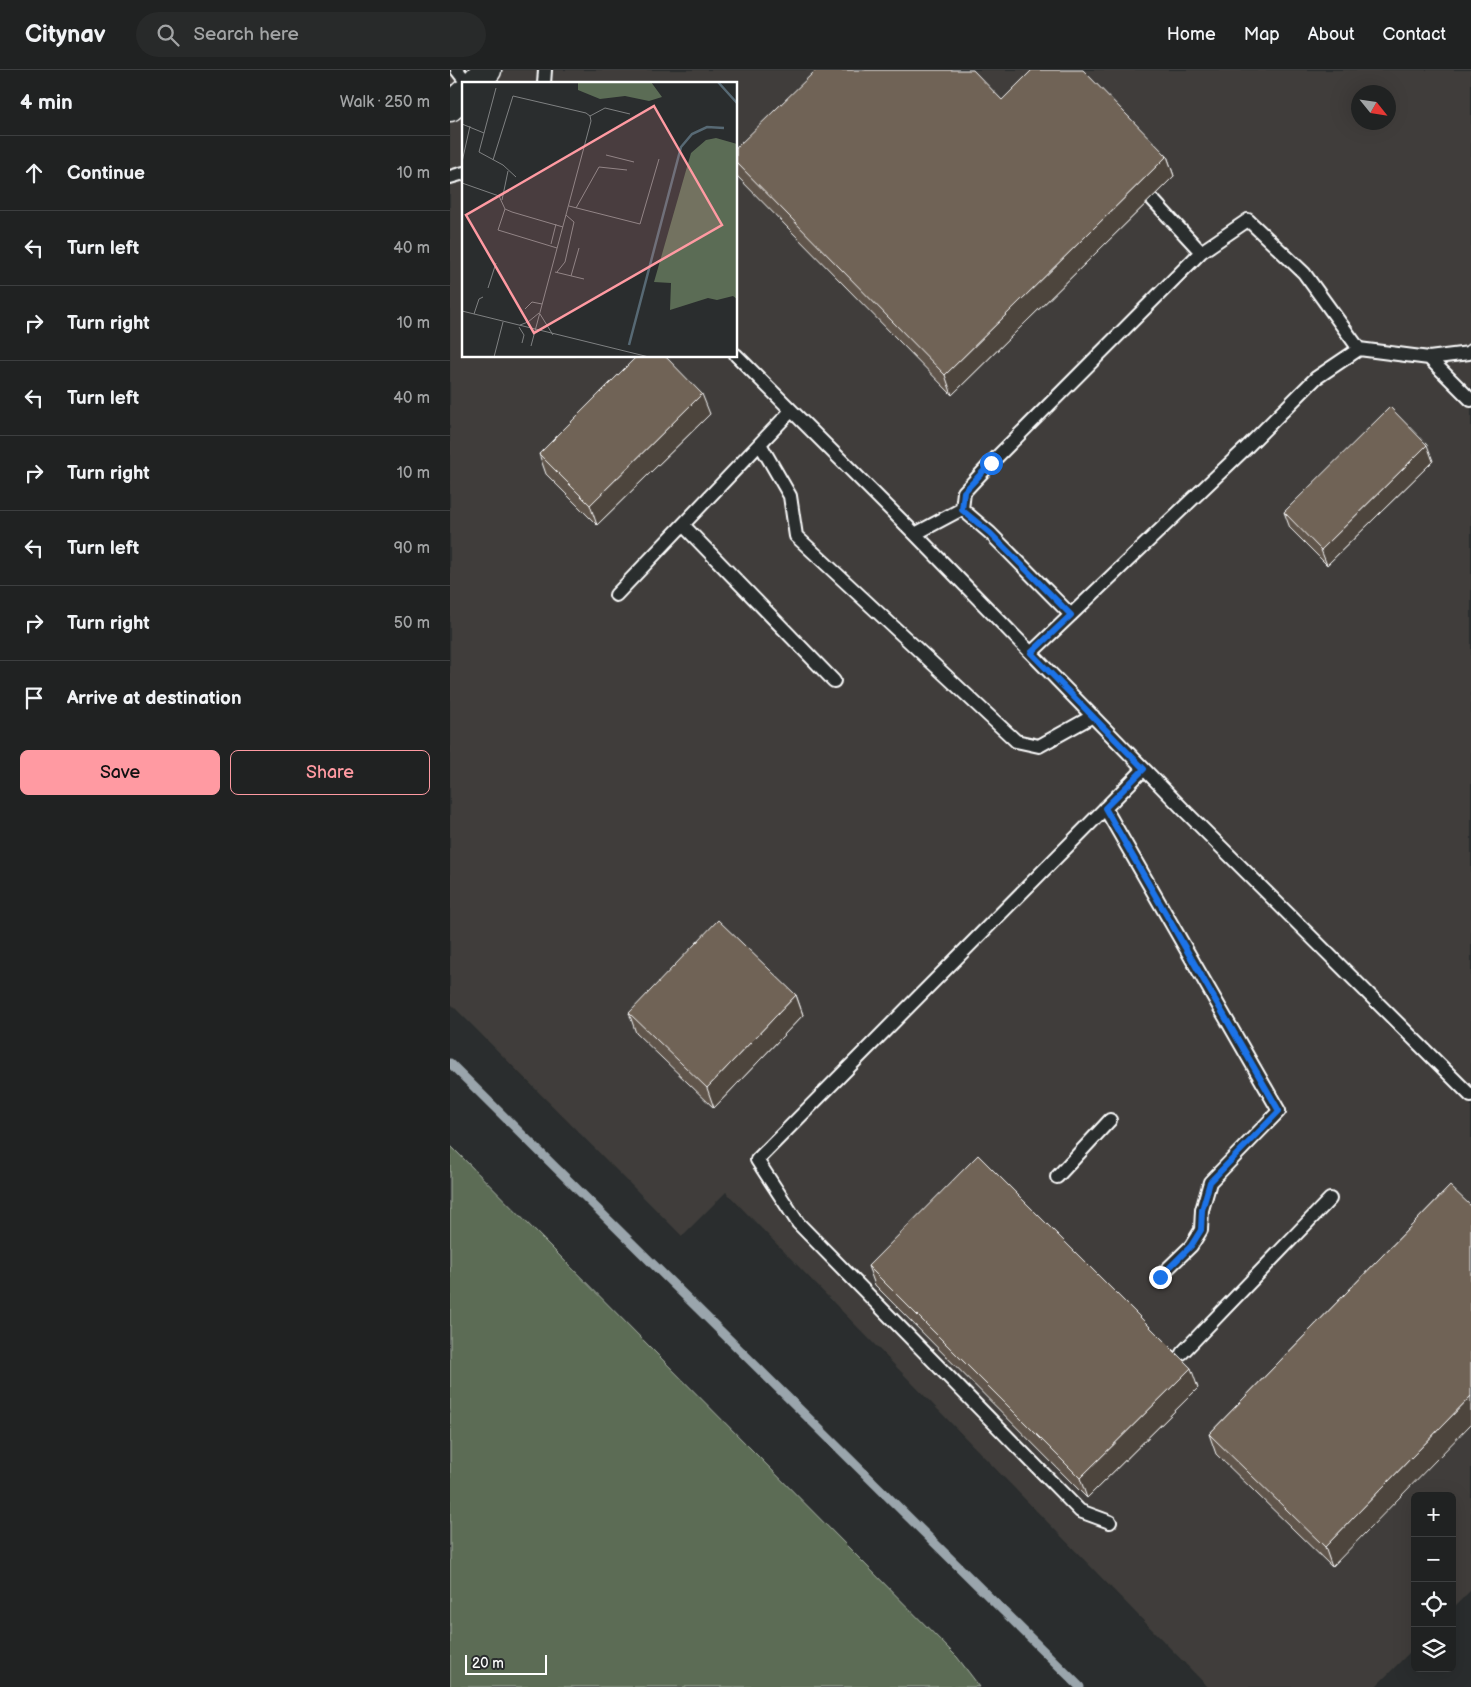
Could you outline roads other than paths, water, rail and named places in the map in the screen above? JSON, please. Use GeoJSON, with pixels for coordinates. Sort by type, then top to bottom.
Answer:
{"type":"FeatureCollection","features":[{"type":"Feature","properties":{"kind":"street"},"geometry":{"type":"LineString","coordinates":[[476,82],[488,70]]}},
{"type":"Feature","properties":{"kind":"street"},"geometry":{"type":"LineString","coordinates":[[450,107],[462,96]]}},
{"type":"Feature","properties":{"kind":"lane"},"geometry":{"type":"LineString","coordinates":[[457,70],[466,82]]}},
{"type":"Feature","properties":{"kind":"lane"},"geometry":{"type":"LineString","coordinates":[[1152,199],[1201,252]]}},
{"type":"Feature","properties":{"kind":"lane"},"geometry":{"type":"LineString","coordinates":[[962,510],[964,492],[991,463],[1201,252],[1248,220],[1304,273],[1359,349]]}},
{"type":"Feature","properties":{"kind":"lane"},"geometry":{"type":"LineString","coordinates":[[1031,653],[1247,447],[1316,378],[1359,349],[1429,358],[1469,353],[1471,351]]}},
{"type":"Feature","properties":{"kind":"lane"},"geometry":{"type":"LineString","coordinates":[[738,357],[915,534],[1144,769],[1471,1096]]}},
{"type":"Feature","properties":{"kind":"lane"},"geometry":{"type":"LineString","coordinates":[[1429,358],[1471,400]]}},
{"type":"Feature","properties":{"kind":"lane"},"geometry":{"type":"LineString","coordinates":[[616,595],[791,410]]}},
{"type":"Feature","properties":{"kind":"lane"},"geometry":{"type":"LineString","coordinates":[[760,444],[790,496],[796,536],[1016,741],[1039,746],[1093,716]]}},
{"type":"Feature","properties":{"kind":"lane"},"geometry":{"type":"LineString","coordinates":[[915,534],[962,510]]}},
{"type":"Feature","properties":{"kind":"lane"},"geometry":{"type":"LineString","coordinates":[[962,510],[990,533],[1071,615]]}},
{"type":"Feature","properties":{"kind":"lane"},"geometry":{"type":"LineString","coordinates":[[683,525],[834,681]]}},
{"type":"Feature","properties":{"kind":"lane"},"geometry":{"type":"LineString","coordinates":[[1110,1522],[1080,1510],[798,1223],[757,1160],[1144,769]]}},
{"type":"Feature","properties":{"kind":"lane"},"geometry":{"type":"LineString","coordinates":[[1105,808],[1279,1111],[1210,1182],[1202,1210],[1201,1230],[1191,1246],[1160,1277]]}},
{"type":"Feature","properties":{"kind":"lane"},"geometry":{"type":"LineString","coordinates":[[1057,1178],[1110,1120]]}},
{"type":"Feature","properties":{"kind":"lane"},"geometry":{"type":"LineString","coordinates":[[1182,1353],[1330,1199]]}},
{"type":"Feature","properties":{"kind":"waterway"},"geometry":{"type":"LineString","coordinates":[[450,1063],[1080,1687]]}}]}
